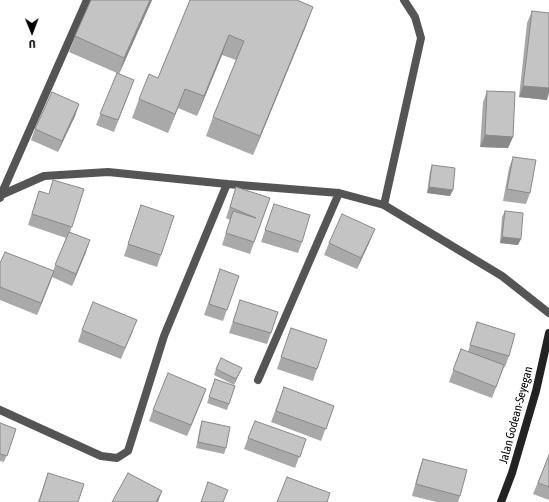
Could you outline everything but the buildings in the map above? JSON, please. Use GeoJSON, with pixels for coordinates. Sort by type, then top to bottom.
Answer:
{"type":"FeatureCollection","features":[{"type":"Feature","properties":{"kind":"main road","name":"Jalan Godean-Seyegan"},"geometry":{"type":"LineString","coordinates":[[500,502],[512,473],[536,391],[549,333]]}},
{"type":"Feature","properties":{"kind":"street"},"geometry":{"type":"LineString","coordinates":[[1,196],[87,0]]}},
{"type":"Feature","properties":{"kind":"street"},"geometry":{"type":"LineString","coordinates":[[384,205],[421,38],[415,17],[404,0]]}},
{"type":"Feature","properties":{"kind":"street"},"geometry":{"type":"LineString","coordinates":[[1,196],[44,176],[108,172],[339,193],[384,205],[502,276],[549,313]]}},
{"type":"Feature","properties":{"kind":"street"},"geometry":{"type":"LineString","coordinates":[[0,410],[101,456],[117,458],[128,451],[164,336],[227,184]]}},
{"type":"Feature","properties":{"kind":"street"},"geometry":{"type":"LineString","coordinates":[[258,380],[339,193]]}}]}
